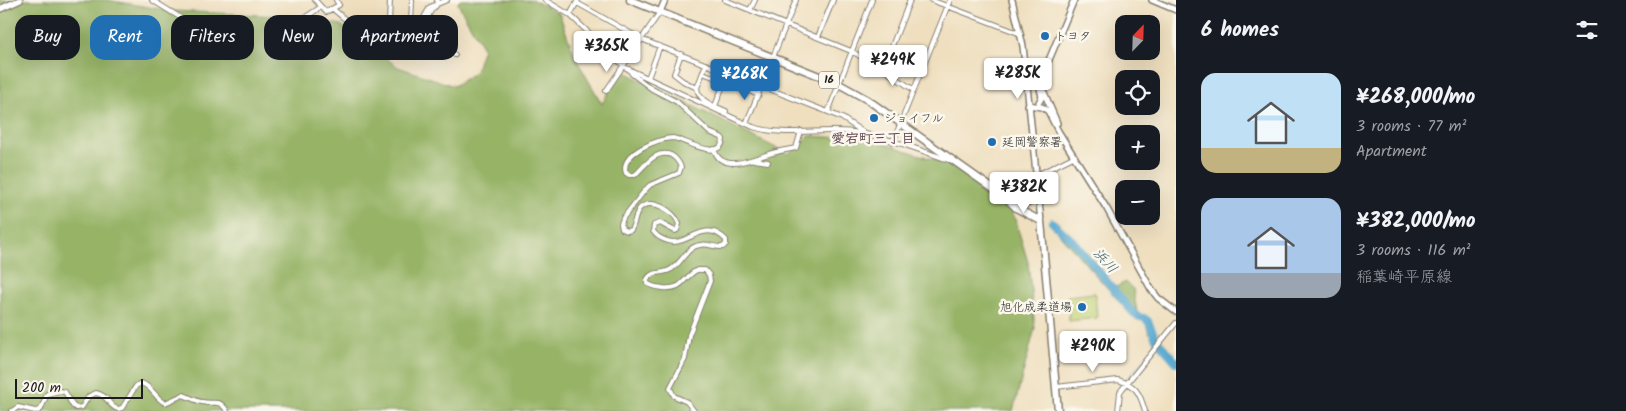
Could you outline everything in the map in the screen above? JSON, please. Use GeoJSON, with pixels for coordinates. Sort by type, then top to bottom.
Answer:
{"type":"FeatureCollection","features":[{"type":"Feature","properties":{"kind":"main road"},"geometry":{"type":"LineString","coordinates":[[0,9],[20,0]]}},
{"type":"Feature","properties":{"kind":"main road","name":"16"},"geometry":{"type":"LineString","coordinates":[[630,0],[839,84],[868,100],[901,123],[1006,198],[1016,208],[1041,221]]}},
{"type":"Feature","properties":{"kind":"main road"},"geometry":{"type":"LineString","coordinates":[[1041,221],[1058,411]]}},
{"type":"Feature","properties":{"kind":"street"},"geometry":{"type":"LineString","coordinates":[[152,0],[176,15]]}},
{"type":"Feature","properties":{"kind":"street"},"geometry":{"type":"LineString","coordinates":[[315,0],[326,12],[338,5],[339,3],[336,0]]}},
{"type":"Feature","properties":{"kind":"street"},"geometry":{"type":"LineString","coordinates":[[390,0],[389,22],[385,22],[382,43],[382,46],[386,49],[407,47],[430,7],[437,2],[447,0]]}},
{"type":"Feature","properties":{"kind":"street"},"geometry":{"type":"LineString","coordinates":[[411,15],[412,0]]}},
{"type":"Feature","properties":{"kind":"street"},"geometry":{"type":"LineString","coordinates":[[545,0],[570,15],[629,69],[746,124],[762,130],[835,130],[868,134],[956,162]]}},
{"type":"Feature","properties":{"kind":"street"},"geometry":{"type":"LineString","coordinates":[[606,91],[660,12],[665,0]]}},
{"type":"Feature","properties":{"kind":"street"},"geometry":{"type":"LineString","coordinates":[[725,0],[851,51],[883,69],[914,90]]}},
{"type":"Feature","properties":{"kind":"street"},"geometry":{"type":"LineString","coordinates":[[750,10],[754,0]]}},
{"type":"Feature","properties":{"kind":"street"},"geometry":{"type":"LineString","coordinates":[[746,124],[796,0]]}},
{"type":"Feature","properties":{"kind":"street"},"geometry":{"type":"LineString","coordinates":[[818,37],[833,0]]}},
{"type":"Feature","properties":{"kind":"street"},"geometry":{"type":"LineString","coordinates":[[828,112],[872,0]]}},
{"type":"Feature","properties":{"kind":"street"},"geometry":{"type":"LineString","coordinates":[[883,69],[910,0]]}},
{"type":"Feature","properties":{"kind":"street"},"geometry":{"type":"LineString","coordinates":[[931,0],[1020,34]]}},
{"type":"Feature","properties":{"kind":"street"},"geometry":{"type":"LineString","coordinates":[[893,142],[950,0]]}},
{"type":"Feature","properties":{"kind":"street"},"geometry":{"type":"LineString","coordinates":[[1012,0],[1023,46],[1041,221]]}},
{"type":"Feature","properties":{"kind":"street"},"geometry":{"type":"LineString","coordinates":[[1039,102],[1042,97],[1039,86],[1040,82],[1074,0]]}},
{"type":"Feature","properties":{"kind":"street"},"geometry":{"type":"LineString","coordinates":[[1152,0],[1176,10]]}},
{"type":"Feature","properties":{"kind":"street"},"geometry":{"type":"LineString","coordinates":[[570,15],[578,1],[642,39],[828,112],[868,134]]}},
{"type":"Feature","properties":{"kind":"street"},"geometry":{"type":"LineString","coordinates":[[429,15],[437,2]]}},
{"type":"Feature","properties":{"kind":"street"},"geometry":{"type":"LineString","coordinates":[[309,15],[321,7]]}},
{"type":"Feature","properties":{"kind":"street"},"geometry":{"type":"LineString","coordinates":[[333,9],[342,17]]}},
{"type":"Feature","properties":{"kind":"street"},"geometry":{"type":"LineString","coordinates":[[648,78],[660,46]]}},
{"type":"Feature","properties":{"kind":"street"},"geometry":{"type":"LineString","coordinates":[[681,54],[674,74],[697,88]]}},
{"type":"Feature","properties":{"kind":"street"},"geometry":{"type":"LineString","coordinates":[[706,64],[697,88],[698,93],[704,100],[726,111],[725,114]]}},
{"type":"Feature","properties":{"kind":"street"},"geometry":{"type":"LineString","coordinates":[[629,69],[632,74],[652,89],[677,102],[709,132],[721,137],[722,144],[714,149],[702,149],[680,140],[668,139],[651,144],[628,158],[624,169],[629,175],[635,175],[655,156],[666,154],[676,158],[681,167],[679,174],[650,185],[645,190],[623,218],[622,229],[631,230],[638,211],[644,206],[652,204],[667,210],[676,217],[679,224],[678,229],[675,231],[660,224],[654,225],[653,231],[659,237],[670,242],[679,243],[697,233],[709,232],[722,236],[726,240],[726,244],[723,247],[697,245],[672,269],[654,273],[647,280],[647,283],[653,287],[669,288],[679,286],[697,270],[704,270],[709,275],[710,281],[689,335],[685,359],[670,388],[676,399],[687,402],[694,411]]}},
{"type":"Feature","properties":{"kind":"street"},"geometry":{"type":"LineString","coordinates":[[703,73],[758,95]]}},
{"type":"Feature","properties":{"kind":"street"},"geometry":{"type":"LineString","coordinates":[[715,106],[728,73]]}},
{"type":"Feature","properties":{"kind":"street"},"geometry":{"type":"LineString","coordinates":[[1040,82],[1063,139]]}},
{"type":"Feature","properties":{"kind":"street"},"geometry":{"type":"LineString","coordinates":[[1028,105],[1039,102],[1050,107]]}},
{"type":"Feature","properties":{"kind":"street"},"geometry":{"type":"LineString","coordinates":[[1028,105],[1044,108],[1075,156],[1152,289],[1158,298],[1176,312]]}},
{"type":"Feature","properties":{"kind":"street"},"geometry":{"type":"LineString","coordinates":[[714,149],[717,158],[728,163],[740,163],[796,148],[801,131]]}},
{"type":"Feature","properties":{"kind":"street"},"geometry":{"type":"LineString","coordinates":[[1036,176],[1075,156]]}},
{"type":"Feature","properties":{"kind":"street"},"geometry":{"type":"LineString","coordinates":[[752,160],[768,162]]}},
{"type":"Feature","properties":{"kind":"street"},"geometry":{"type":"LineString","coordinates":[[1006,198],[1020,204],[1030,204],[1038,197]]}},
{"type":"Feature","properties":{"kind":"street"},"geometry":{"type":"LineString","coordinates":[[1118,411],[1120,392],[1176,324]]}},
{"type":"Feature","properties":{"kind":"street"},"geometry":{"type":"LineString","coordinates":[[1056,387],[1118,380],[1130,384],[1139,393],[1145,411]]}},
{"type":"Feature","properties":{"kind":"street"},"geometry":{"type":"LineString","coordinates":[[12,411],[18,407],[36,411],[41,409],[47,394],[60,391],[65,392],[76,408],[82,407],[89,396],[96,393],[105,396],[112,407],[118,409],[122,408],[137,385],[141,383],[148,386],[160,400],[165,402],[183,395],[202,402],[218,403],[228,411]]}},
{"type":"Feature","properties":{"kind":"green space"},"geometry":{"type":"Polygon","coordinates":[[[0,0],[107,0],[172,11],[264,15],[264,60],[332,60],[332,23],[342,26],[342,60],[388,60],[398,67],[454,86],[475,72],[483,48],[458,4],[459,0],[533,0],[559,13],[575,57],[602,104],[621,70],[788,154],[809,136],[870,139],[955,166],[1011,206],[1028,262],[1035,328],[1013,411],[0,411],[0,0]]]}},
{"type":"Feature","properties":{"kind":"green space"},"geometry":{"type":"Polygon","coordinates":[[[1052,223],[1067,234],[1116,287],[1126,282],[1133,289],[1138,318],[1134,318],[1052,226],[1052,223]]]}},
{"type":"Feature","properties":{"kind":"green space","name":"旭化成柔道場"},"geometry":{"type":"Polygon","coordinates":[[[1095,293],[1097,318],[1069,321],[1067,296],[1095,293]]]}},
{"type":"Feature","properties":{"kind":"green space"},"geometry":{"type":"Polygon","coordinates":[[[1143,316],[1147,318],[1160,338],[1154,342],[1147,328],[1148,326],[1143,320],[1143,316]]]}},
{"type":"Feature","properties":{"kind":"waterway","name":"浜川"},"geometry":{"type":"LineString","coordinates":[[1052,222],[1073,241],[1135,315],[1140,317]]}},
{"type":"Feature","properties":{"kind":"waterway","name":"浜川"},"geometry":{"type":"LineString","coordinates":[[1144,318],[1148,321],[1156,339],[1176,362]]}},
{"type":"Feature","properties":{"kind":"waterway"},"geometry":{"type":"LineString","coordinates":[[1126,380],[1147,356]]}},
{"type":"Feature","properties":{"kind":"place","name":"トヨタ"},"geometry":{"type":"Point","coordinates":[1045,36]}},
{"type":"Feature","properties":{"kind":"place","name":"ジョイフル"},"geometry":{"type":"Point","coordinates":[874,118]}},
{"type":"Feature","properties":{"kind":"place","name":"延岡警察署"},"geometry":{"type":"Point","coordinates":[992,142]}},
{"type":"Feature","properties":{"kind":"place","name":"旭化成柔道場"},"geometry":{"type":"Point","coordinates":[1082,307]}},
{"type":"Feature","properties":{"kind":"district","name":"愛宕町三丁目"},"geometry":{"type":"Point","coordinates":[873,139]}}]}
